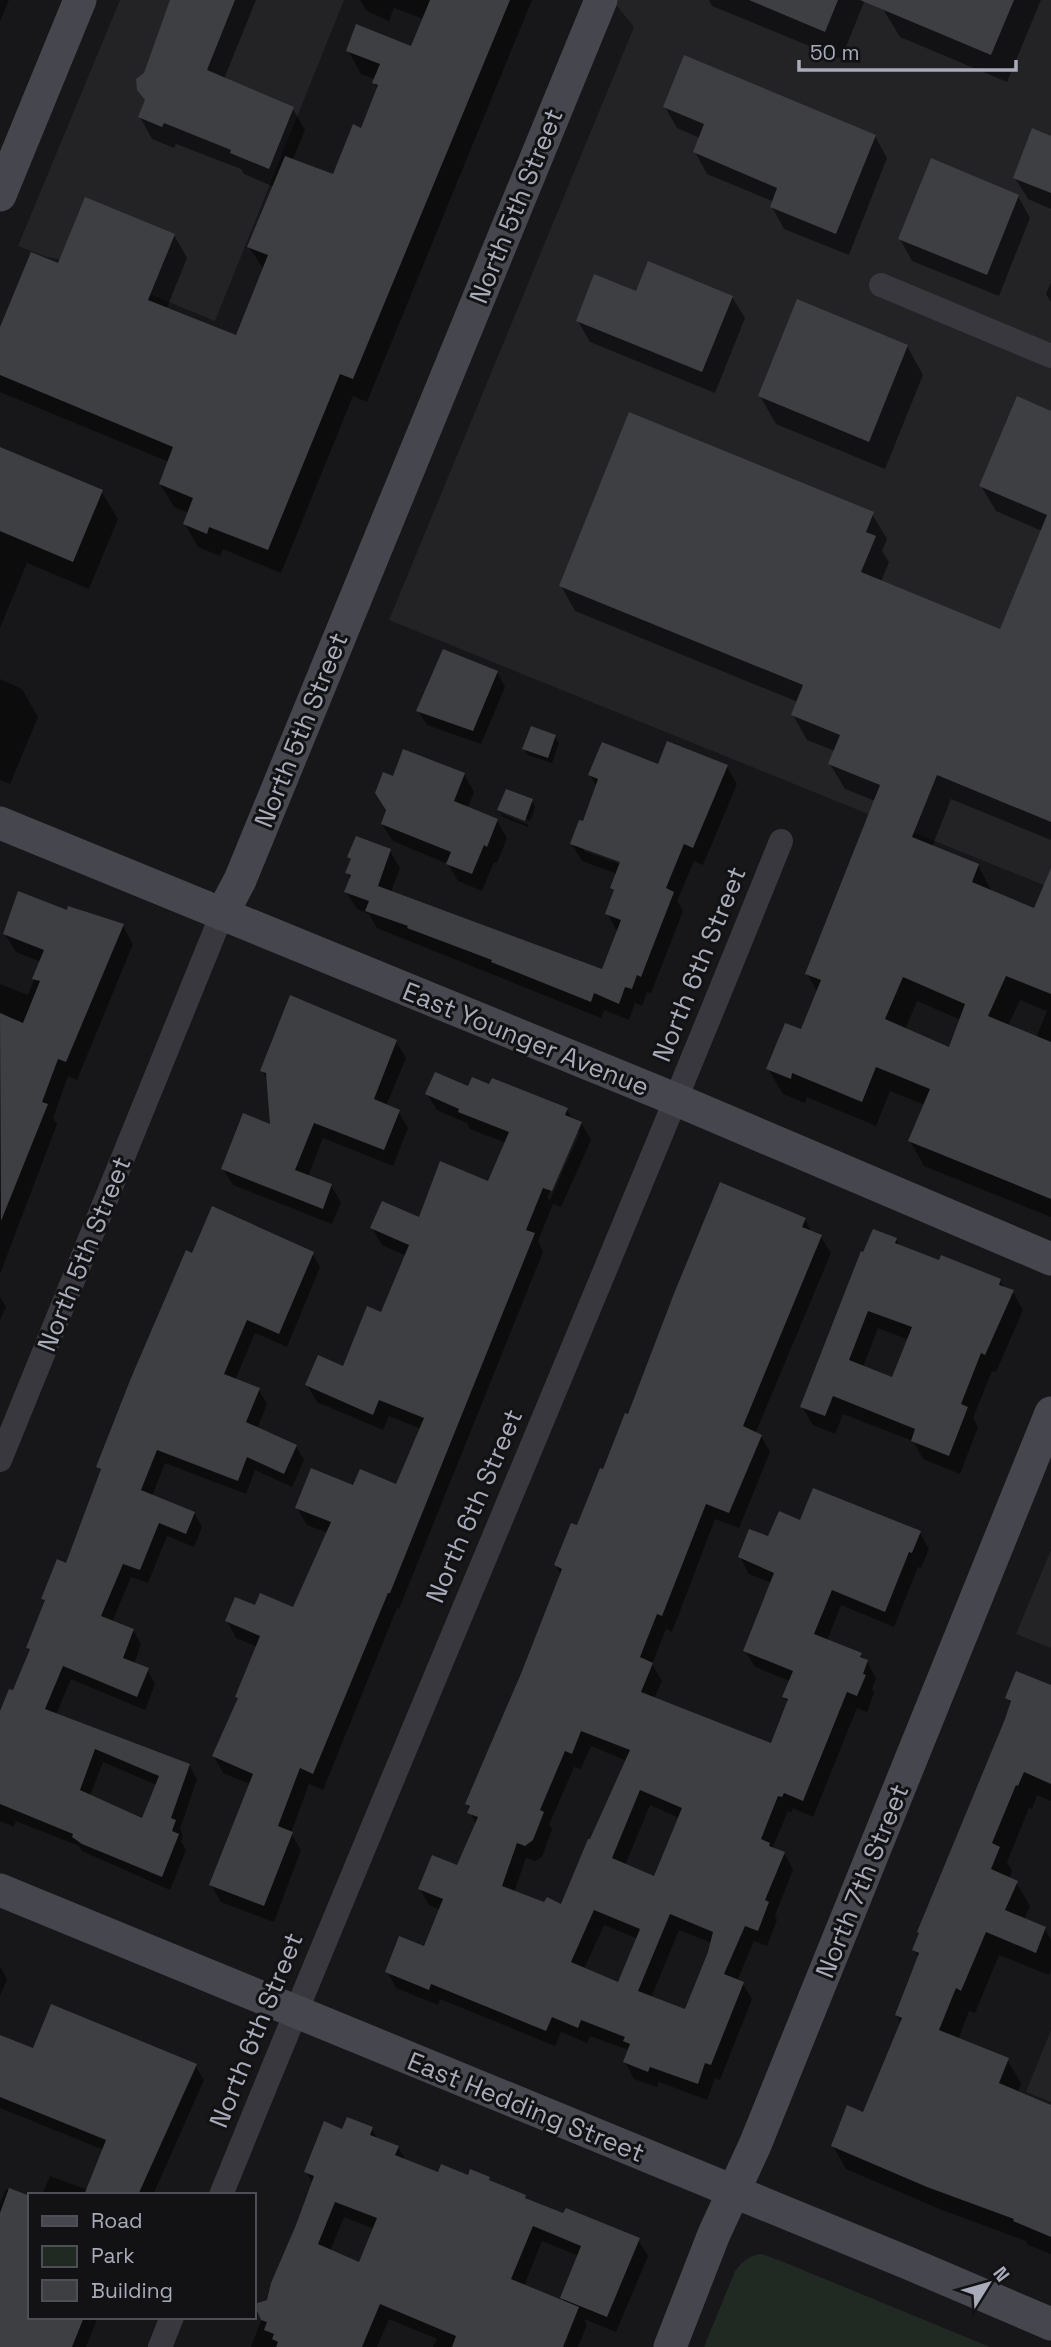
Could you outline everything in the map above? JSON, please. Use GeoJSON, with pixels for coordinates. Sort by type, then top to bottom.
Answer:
{"type":"FeatureCollection","features":[{"type":"Feature","properties":{"kind":"street"},"geometry":{"type":"LineString","coordinates":[[0,195],[80,0]]}},
{"type":"Feature","properties":{"kind":"street","name":"North 5th Street"},"geometry":{"type":"LineString","coordinates":[[0,1460],[222,914],[240,880],[601,0]]}},
{"type":"Feature","properties":{"kind":"street"},"geometry":{"type":"LineString","coordinates":[[881,285],[1051,356]]}},
{"type":"Feature","properties":{"kind":"street","name":"East Younger Avenue"},"geometry":{"type":"LineString","coordinates":[[0,823],[677,1100],[1051,1259]]}},
{"type":"Feature","properties":{"kind":"street","name":"North 6th Street"},"geometry":{"type":"LineString","coordinates":[[222,2193],[677,1100],[781,841]]}},
{"type":"Feature","properties":{"kind":"street","name":"North 7th Street"},"geometry":{"type":"LineString","coordinates":[[670,2347],[1051,1413]]}},
{"type":"Feature","properties":{"kind":"street","name":"East Hedding Street"},"geometry":{"type":"LineString","coordinates":[[0,1890],[1051,2324]]}},
{"type":"Feature","properties":{"kind":"street"},"geometry":{"type":"LineString","coordinates":[[160,2347],[171,2319]]}},
{"type":"Feature","properties":{"kind":"shaded area"},"geometry":{"type":"Polygon","coordinates":[[[120,0],[344,0],[215,321],[69,261],[47,257],[18,246],[120,0]]]}},
{"type":"Feature","properties":{"kind":"shaded area"},"geometry":{"type":"Polygon","coordinates":[[[612,0],[1051,0],[1051,888],[389,620],[634,27],[612,0]]]}},
{"type":"Feature","properties":{"kind":"shaded area"},"geometry":{"type":"Polygon","coordinates":[[[1051,1550],[1051,1648],[1016,1634],[1051,1550]]]}},
{"type":"Feature","properties":{"kind":"shaded area"},"geometry":{"type":"Polygon","coordinates":[[[1051,2030],[1051,2102],[1026,2092],[1051,2030]]]}},
{"type":"Feature","properties":{"kind":"green space"},"geometry":{"type":"Polygon","coordinates":[[[762,2254],[990,2347],[704,2347],[735,2271],[747,2259],[762,2254]]]}},
{"type":"Feature","properties":{"kind":"building"},"geometry":{"type":"Polygon","coordinates":[[[170,0],[235,0],[207,70],[294,107],[269,169],[230,153],[231,150],[164,123],[162,127],[138,117],[145,100],[137,90],[136,79],[144,73],[170,0]]]}},
{"type":"Feature","properties":{"kind":"building"},"geometry":{"type":"Polygon","coordinates":[[[430,0],[510,0],[353,379],[340,374],[268,550],[209,527],[207,534],[183,524],[193,498],[159,484],[173,447],[0,375],[0,327],[31,252],[58,263],[85,197],[175,234],[148,300],[236,335],[268,255],[247,247],[285,156],[333,174],[353,124],[361,128],[378,85],[372,83],[380,64],[346,51],[356,24],[411,46],[430,0]]]}},
{"type":"Feature","properties":{"kind":"building"},"geometry":{"type":"Polygon","coordinates":[[[749,0],[838,0],[825,32],[749,0]]]}},
{"type":"Feature","properties":{"kind":"building"},"geometry":{"type":"Polygon","coordinates":[[[860,0],[1014,0],[991,55],[860,0]]]}},
{"type":"Feature","properties":{"kind":"building"},"geometry":{"type":"Polygon","coordinates":[[[684,55],[876,135],[836,234],[770,207],[777,188],[693,152],[704,124],[663,107],[684,55]]]}},
{"type":"Feature","properties":{"kind":"building"},"geometry":{"type":"Polygon","coordinates":[[[1032,128],[1051,136],[1051,193],[1013,178],[1032,128]]]}},
{"type":"Feature","properties":{"kind":"building"},"geometry":{"type":"Polygon","coordinates":[[[931,158],[1019,195],[987,275],[898,239],[931,158]]]}},
{"type":"Feature","properties":{"kind":"building"},"geometry":{"type":"Polygon","coordinates":[[[648,261],[733,296],[702,372],[576,321],[594,274],[636,291],[648,261]]]}},
{"type":"Feature","properties":{"kind":"building"},"geometry":{"type":"Polygon","coordinates":[[[797,299],[908,345],[869,442],[758,396],[797,299]]]}},
{"type":"Feature","properties":{"kind":"building"},"geometry":{"type":"Polygon","coordinates":[[[1017,396],[1051,411],[1051,822],[937,775],[912,837],[979,864],[972,882],[1034,908],[1051,868],[1051,994],[1006,976],[988,1016],[1051,1042],[1051,1199],[908,1141],[930,1089],[876,1067],[862,1102],[792,1073],[791,1079],[766,1069],[785,1023],[801,1029],[821,980],[805,974],[880,785],[828,764],[840,735],[791,715],[803,685],[559,586],[629,412],[874,512],[866,532],[876,536],[861,572],[1000,629],[1047,515],[979,486],[1017,396]],[[903,977],[885,1019],[949,1047],[965,1004],[903,977]]]}},
{"type":"Feature","properties":{"kind":"building"},"geometry":{"type":"Polygon","coordinates":[[[0,447],[103,490],[73,562],[0,531],[0,447]]]}},
{"type":"Feature","properties":{"kind":"building"},"geometry":{"type":"Polygon","coordinates":[[[443,649],[498,671],[473,731],[416,711],[443,649]]]}},
{"type":"Feature","properties":{"kind":"building"},"geometry":{"type":"Polygon","coordinates":[[[531,726],[556,735],[548,758],[522,749],[531,726]]]}},
{"type":"Feature","properties":{"kind":"building"},"geometry":{"type":"Polygon","coordinates":[[[667,741],[728,765],[693,848],[684,844],[666,888],[674,892],[641,977],[637,975],[632,989],[625,987],[619,1004],[594,993],[591,1002],[407,928],[408,926],[365,911],[369,901],[344,892],[351,875],[345,873],[351,859],[347,857],[356,836],[391,849],[378,886],[602,969],[621,920],[605,914],[614,890],[610,888],[620,862],[570,844],[579,820],[583,821],[598,779],[588,775],[602,742],[658,764],[667,741]]]}},
{"type":"Feature","properties":{"kind":"building"},"geometry":{"type":"Polygon","coordinates":[[[403,749],[465,773],[454,801],[498,819],[472,874],[446,864],[451,852],[381,824],[386,810],[375,793],[383,772],[393,776],[403,749]]]}},
{"type":"Feature","properties":{"kind":"building"},"geometry":{"type":"Polygon","coordinates":[[[506,789],[533,799],[525,821],[497,810],[506,789]]]}},
{"type":"Feature","properties":{"kind":"building"},"geometry":{"type":"Polygon","coordinates":[[[18,891],[67,910],[68,906],[124,924],[66,1062],[58,1059],[42,1102],[48,1104],[1,1221],[0,1013],[23,1023],[40,981],[32,979],[44,950],[3,934],[18,891]]]}},
{"type":"Feature","properties":{"kind":"building"},"geometry":{"type":"Polygon","coordinates":[[[290,995],[397,1040],[374,1099],[400,1110],[384,1150],[314,1123],[295,1170],[332,1184],[323,1209],[221,1169],[243,1113],[270,1124],[266,1073],[260,1071],[290,995]]]}},
{"type":"Feature","properties":{"kind":"building"},"geometry":{"type":"Polygon","coordinates":[[[435,1072],[468,1086],[472,1077],[489,1084],[492,1078],[568,1108],[565,1115],[582,1122],[552,1191],[543,1188],[526,1230],[535,1233],[390,1593],[313,1774],[300,1768],[278,1826],[293,1832],[264,1906],[209,1885],[253,1774],[212,1756],[238,1698],[235,1697],[260,1636],[225,1621],[235,1597],[255,1605],[260,1593],[293,1607],[331,1522],[295,1508],[311,1468],[353,1485],[360,1469],[396,1484],[424,1418],[379,1400],[373,1415],[305,1385],[318,1355],[343,1366],[367,1306],[381,1312],[409,1245],[370,1228],[382,1201],[419,1217],[440,1161],[488,1181],[509,1132],[458,1112],[459,1109],[425,1094],[435,1072]]]}},
{"type":"Feature","properties":{"kind":"building"},"geometry":{"type":"Polygon","coordinates":[[[720,1182],[806,1218],[802,1227],[822,1235],[743,1426],[762,1435],[729,1513],[706,1504],[662,1616],[657,1614],[640,1657],[653,1663],[641,1692],[771,1743],[788,1699],[782,1697],[793,1671],[743,1651],[774,1573],[738,1557],[749,1529],[768,1536],[779,1511],[800,1520],[813,1488],[921,1531],[912,1553],[909,1552],[885,1612],[832,1590],[814,1634],[862,1653],[860,1657],[868,1660],[863,1674],[866,1675],[857,1696],[847,1692],[803,1801],[784,1793],[782,1797],[778,1796],[761,1839],[770,1843],[769,1846],[785,1852],[765,1900],[769,1902],[758,1931],[745,1926],[724,1974],[744,1982],[711,2065],[705,2063],[698,2084],[650,2067],[648,2072],[623,2062],[630,2044],[623,2041],[625,2037],[581,2020],[578,2028],[552,2017],[546,2031],[431,1984],[429,1990],[385,1972],[399,1936],[424,1946],[443,1899],[418,1889],[432,1855],[457,1865],[478,1817],[467,1813],[470,1806],[465,1804],[562,1569],[554,1565],[571,1523],[577,1525],[625,1413],[628,1414],[720,1182]],[[581,1731],[572,1754],[565,1751],[540,1810],[544,1812],[533,1840],[525,1846],[517,1843],[502,1886],[544,1902],[547,1897],[561,1904],[630,1750],[581,1731]],[[640,1790],[612,1858],[654,1876],[682,1808],[640,1790]],[[594,1910],[571,1962],[618,1982],[640,1929],[594,1910]],[[670,1914],[638,1991],[685,2009],[708,1952],[713,1932],[670,1914]]]}},
{"type":"Feature","properties":{"kind":"building"},"geometry":{"type":"Polygon","coordinates":[[[212,1206],[314,1252],[279,1334],[247,1320],[224,1374],[260,1388],[246,1422],[297,1445],[284,1474],[247,1457],[238,1481],[157,1450],[141,1490],[195,1512],[186,1534],[159,1523],[140,1570],[123,1564],[101,1616],[134,1629],[123,1658],[149,1668],[137,1697],[63,1666],[45,1709],[190,1764],[171,1818],[176,1820],[172,1831],[179,1834],[162,1877],[82,1844],[72,1837],[73,1834],[0,1804],[0,1711],[9,1689],[13,1690],[30,1649],[26,1648],[45,1600],[41,1599],[57,1559],[66,1563],[101,1469],[96,1467],[131,1378],[186,1250],[192,1253],[212,1206]],[[95,1749],[80,1790],[142,1818],[159,1776],[95,1749]]]}},
{"type":"Feature","properties":{"kind":"building"},"geometry":{"type":"Polygon","coordinates":[[[873,1229],[897,1238],[895,1243],[939,1260],[941,1255],[1001,1279],[999,1285],[1014,1290],[985,1355],[981,1353],[961,1404],[968,1407],[949,1456],[911,1441],[915,1429],[833,1396],[825,1416],[800,1407],[861,1251],[863,1252],[873,1229]],[[868,1311],[849,1360],[892,1377],[912,1327],[868,1311]]]}},
{"type":"Feature","properties":{"kind":"building"},"geometry":{"type":"Polygon","coordinates":[[[1016,1671],[1051,1685],[1051,1784],[1024,1772],[992,1843],[1000,1847],[991,1869],[1018,1881],[1005,1910],[1046,1927],[1036,1953],[986,1932],[961,1991],[956,1988],[939,2030],[1009,2058],[999,2083],[1051,2105],[1051,2237],[1013,2221],[1014,2219],[927,2187],[831,2146],[847,2105],[863,2112],[902,2018],[895,2015],[919,1953],[912,1950],[919,1933],[917,1932],[1005,1719],[1011,1701],[1005,1698],[1016,1671]]]}},
{"type":"Feature","properties":{"kind":"building"},"geometry":{"type":"Polygon","coordinates":[[[51,2004],[197,2064],[139,2193],[85,2193],[106,2140],[0,2097],[0,2035],[33,2048],[51,2004]]]}},
{"type":"Feature","properties":{"kind":"building"},"geometry":{"type":"Polygon","coordinates":[[[347,2117],[373,2127],[370,2135],[399,2146],[395,2155],[438,2172],[441,2164],[468,2175],[470,2169],[526,2195],[525,2198],[563,2213],[566,2208],[640,2238],[607,2317],[560,2298],[581,2246],[533,2226],[511,2279],[579,2307],[563,2347],[452,2347],[456,2336],[380,2304],[362,2347],[276,2347],[278,2342],[272,2339],[274,2334],[264,2330],[267,2322],[261,2320],[256,2303],[267,2300],[271,2283],[296,2225],[314,2176],[304,2172],[324,2121],[342,2129],[347,2117]],[[335,2202],[318,2244],[359,2262],[377,2218],[335,2202]]]}},
{"type":"Feature","properties":{"kind":"building"},"geometry":{"type":"Polygon","coordinates":[[[9,2188],[28,2195],[28,2319],[83,2319],[72,2347],[0,2347],[0,2213],[9,2188]]]}}]}
